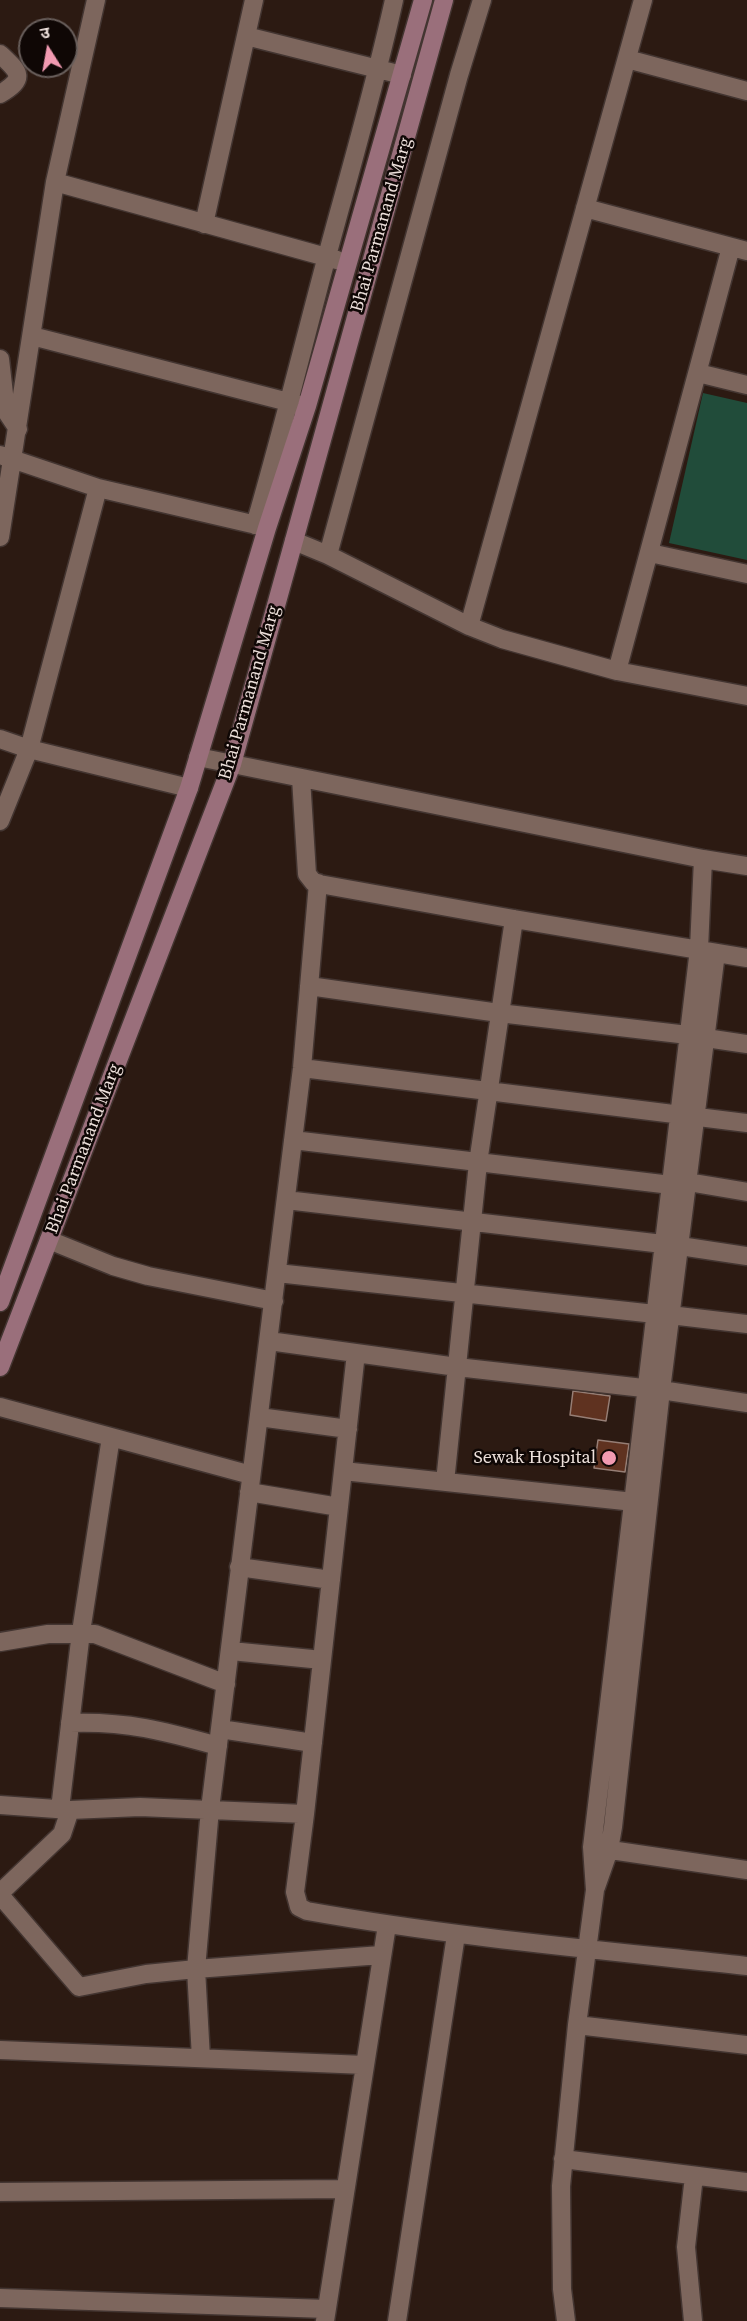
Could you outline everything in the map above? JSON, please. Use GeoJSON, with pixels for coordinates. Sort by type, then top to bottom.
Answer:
{"type":"FeatureCollection","features":[{"type":"Feature","properties":{"kind":"street"},"geometry":{"type":"LineString","coordinates":[[0,537],[7,457],[18,429],[56,182],[96,0]]}},
{"type":"Feature","properties":{"kind":"street"},"geometry":{"type":"LineString","coordinates":[[204,224],[254,0]]}},
{"type":"Feature","properties":{"kind":"street"},"geometry":{"type":"LineString","coordinates":[[32,336],[299,404],[327,257],[379,69],[394,0]]}},
{"type":"Feature","properties":{"kind":"street","name":"Bhai Parmanand Marg"},"geometry":{"type":"LineString","coordinates":[[0,1302],[189,788],[261,526],[299,404],[349,263],[423,0]]}},
{"type":"Feature","properties":{"kind":"street","name":"Bhai Parmanand Marg"},"geometry":{"type":"LineString","coordinates":[[0,1367],[7,1329],[49,1240],[232,764],[444,0]]}},
{"type":"Feature","properties":{"kind":"street"},"geometry":{"type":"LineString","coordinates":[[328,555],[459,75],[482,0]]}},
{"type":"Feature","properties":{"kind":"street"},"geometry":{"type":"LineString","coordinates":[[470,626],[643,0]]}},
{"type":"Feature","properties":{"kind":"street"},"geometry":{"type":"LineString","coordinates":[[246,36],[402,75]]}},
{"type":"Feature","properties":{"kind":"street"},"geometry":{"type":"LineString","coordinates":[[0,54],[16,69],[18,75],[12,87],[0,94]]}},
{"type":"Feature","properties":{"kind":"street"},"geometry":{"type":"LineString","coordinates":[[627,58],[747,91]]}},
{"type":"Feature","properties":{"kind":"street"},"geometry":{"type":"LineString","coordinates":[[56,182],[349,263]]}},
{"type":"Feature","properties":{"kind":"street"},"geometry":{"type":"LineString","coordinates":[[585,208],[739,249],[698,373],[617,671]]}},
{"type":"Feature","properties":{"kind":"street"},"geometry":{"type":"LineString","coordinates":[[0,359],[6,411],[18,429]]}},
{"type":"Feature","properties":{"kind":"street"},"geometry":{"type":"LineString","coordinates":[[698,373],[747,385]]}},
{"type":"Feature","properties":{"kind":"street"},"geometry":{"type":"LineString","coordinates":[[7,457],[98,488],[261,526]]}},
{"type":"Feature","properties":{"kind":"street"},"geometry":{"type":"LineString","coordinates":[[0,821],[29,749],[98,488]]}},
{"type":"Feature","properties":{"kind":"street"},"geometry":{"type":"LineString","coordinates":[[294,541],[328,555],[470,626],[502,639],[617,671],[747,696]]}},
{"type":"Feature","properties":{"kind":"street"},"geometry":{"type":"LineString","coordinates":[[650,553],[747,574]]}},
{"type":"Feature","properties":{"kind":"street"},"geometry":{"type":"LineString","coordinates":[[0,739],[29,749],[189,788]]}},
{"type":"Feature","properties":{"kind":"street"},"geometry":{"type":"LineString","coordinates":[[198,757],[747,866]]}},
{"type":"Feature","properties":{"kind":"street"},"geometry":{"type":"LineString","coordinates":[[301,778],[307,874],[310,879],[318,883],[747,958]]}},
{"type":"Feature","properties":{"kind":"street"},"geometry":{"type":"LineString","coordinates":[[566,2321],[562,2289],[563,2159],[577,2025],[708,951],[703,859]]}},
{"type":"Feature","properties":{"kind":"street"},"geometry":{"type":"LineString","coordinates":[[201,2058],[196,1969],[210,1809],[302,1068],[318,883]]}},
{"type":"Feature","properties":{"kind":"street"},"geometry":{"type":"LineString","coordinates":[[445,1482],[478,1163],[514,919]]}},
{"type":"Feature","properties":{"kind":"street"},"geometry":{"type":"LineString","coordinates":[[309,986],[499,1013],[747,1044]]}},
{"type":"Feature","properties":{"kind":"street"},"geometry":{"type":"LineString","coordinates":[[302,1068],[747,1123]]}},
{"type":"Feature","properties":{"kind":"street"},"geometry":{"type":"LineString","coordinates":[[293,1140],[747,1192]]}},
{"type":"Feature","properties":{"kind":"street"},"geometry":{"type":"LineString","coordinates":[[286,1200],[672,1245],[747,1256]]}},
{"type":"Feature","properties":{"kind":"street"},"geometry":{"type":"LineString","coordinates":[[49,1240],[113,1266],[148,1276],[274,1301]]}},
{"type":"Feature","properties":{"kind":"street"},"geometry":{"type":"LineString","coordinates":[[277,1273],[747,1324]]}},
{"type":"Feature","properties":{"kind":"street"},"geometry":{"type":"LineString","coordinates":[[269,1341],[457,1367],[654,1389],[747,1403]]}},
{"type":"Feature","properties":{"kind":"street"},"geometry":{"type":"LineString","coordinates":[[356,1353],[314,1743],[295,1892],[299,1907],[307,1911],[456,1935],[747,1966]]}},
{"type":"Feature","properties":{"kind":"street"},"geometry":{"type":"LineString","coordinates":[[636,1546],[634,1502],[654,1389]]}},
{"type":"Feature","properties":{"kind":"street"},"geometry":{"type":"LineString","coordinates":[[0,1407],[111,1437],[250,1484],[339,1507]]}},
{"type":"Feature","properties":{"kind":"street"},"geometry":{"type":"LineString","coordinates":[[259,1416],[348,1429]]}},
{"type":"Feature","properties":{"kind":"street"},"geometry":{"type":"LineString","coordinates":[[111,1437],[81,1632],[70,1723],[62,1834],[0,1894],[79,1987],[84,1988],[146,1974],[381,1955]]}},
{"type":"Feature","properties":{"kind":"street"},"geometry":{"type":"LineString","coordinates":[[343,1471],[634,1502]]}},
{"type":"Feature","properties":{"kind":"street"},"geometry":{"type":"LineString","coordinates":[[239,1567],[331,1580]]}},
{"type":"Feature","properties":{"kind":"street"},"geometry":{"type":"LineString","coordinates":[[0,1642],[48,1634],[81,1632],[109,1638],[226,1684]]}},
{"type":"Feature","properties":{"kind":"street"},"geometry":{"type":"LineString","coordinates":[[231,1651],[322,1660]]}},
{"type":"Feature","properties":{"kind":"street"},"geometry":{"type":"LineString","coordinates":[[70,1723],[103,1722],[219,1737],[314,1743]]}},
{"type":"Feature","properties":{"kind":"street"},"geometry":{"type":"LineString","coordinates":[[0,1805],[65,1810],[140,1806],[305,1814]]}},
{"type":"Feature","properties":{"kind":"street"},"geometry":{"type":"LineString","coordinates":[[600,1849],[747,1870]]}},
{"type":"Feature","properties":{"kind":"street"},"geometry":{"type":"LineString","coordinates":[[0,2298],[326,2315],[387,1925]]}},
{"type":"Feature","properties":{"kind":"street"},"geometry":{"type":"LineString","coordinates":[[397,2321],[456,1935]]}},
{"type":"Feature","properties":{"kind":"street"},"geometry":{"type":"LineString","coordinates":[[577,2025],[747,2045]]}},
{"type":"Feature","properties":{"kind":"street"},"geometry":{"type":"LineString","coordinates":[[0,2050],[365,2065]]}},
{"type":"Feature","properties":{"kind":"street"},"geometry":{"type":"LineString","coordinates":[[563,2159],[747,2182]]}},
{"type":"Feature","properties":{"kind":"street"},"geometry":{"type":"LineString","coordinates":[[693,2321],[686,2247],[694,2176]]}},
{"type":"Feature","properties":{"kind":"street"},"geometry":{"type":"LineString","coordinates":[[0,2192],[345,2189]]}},
{"type":"Feature","properties":{"kind":"green space"},"geometry":{"type":"Polygon","coordinates":[[[703,393],[747,403],[747,560],[669,543],[703,393]]]}},
{"type":"Feature","properties":{"kind":"building"},"geometry":{"type":"Polygon","coordinates":[[[573,1391],[610,1396],[606,1421],[570,1415],[573,1391]]]}},
{"type":"Feature","properties":{"kind":"building"},"geometry":{"type":"Polygon","coordinates":[[[598,1440],[629,1444],[625,1472],[594,1468],[598,1440]]]}},
{"type":"Feature","properties":{"kind":"place","name":"Sewak Hospital"},"geometry":{"type":"Point","coordinates":[609,1458]}}]}
